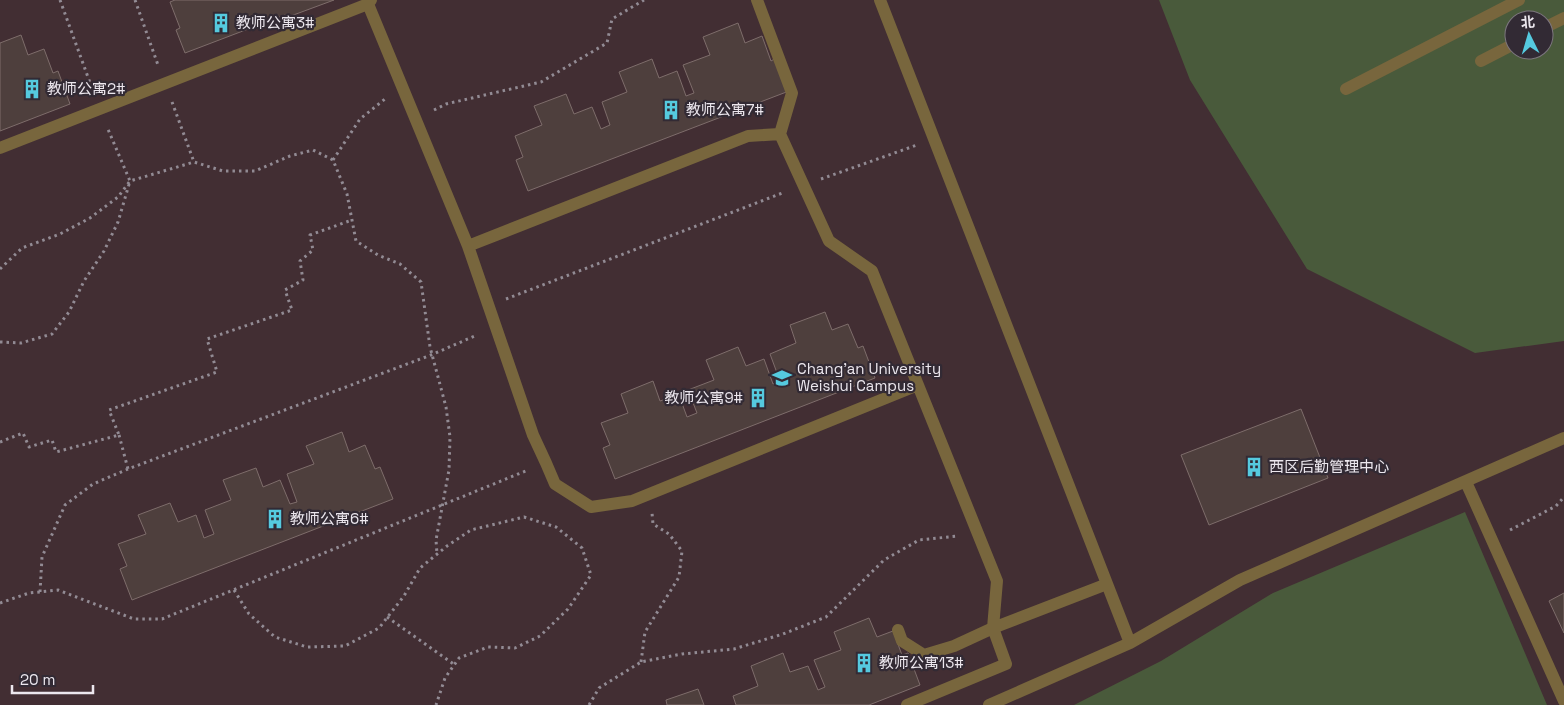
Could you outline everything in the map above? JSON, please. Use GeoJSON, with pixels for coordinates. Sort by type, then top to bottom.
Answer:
{"type":"FeatureCollection","features":[{"type":"Feature","properties":{"kind":"street"},"geometry":{"type":"LineString","coordinates":[[757,0],[792,93],[780,134],[829,241],[872,271],[997,581],[993,628],[1006,664],[907,705]]}},
{"type":"Feature","properties":{"kind":"street"},"geometry":{"type":"LineString","coordinates":[[880,0],[1130,643]]}},
{"type":"Feature","properties":{"kind":"street"},"geometry":{"type":"LineString","coordinates":[[1346,89],[1519,0]]}},
{"type":"Feature","properties":{"kind":"street"},"geometry":{"type":"LineString","coordinates":[[0,148],[369,2],[468,246],[533,435],[555,484],[591,507],[632,501],[918,385]]}},
{"type":"Feature","properties":{"kind":"street"},"geometry":{"type":"LineString","coordinates":[[1481,61],[1504,49]]}},
{"type":"Feature","properties":{"kind":"street"},"geometry":{"type":"LineString","coordinates":[[468,246],[748,136],[780,134]]}},
{"type":"Feature","properties":{"kind":"street"},"geometry":{"type":"LineString","coordinates":[[989,705],[1130,643],[1240,580],[1564,438]]}},
{"type":"Feature","properties":{"kind":"street"},"geometry":{"type":"LineString","coordinates":[[1466,482],[1564,701]]}},
{"type":"Feature","properties":{"kind":"street"},"geometry":{"type":"LineString","coordinates":[[898,630],[902,641],[924,655],[954,646],[993,628],[1107,584]]}},
{"type":"Feature","properties":{"kind":"path"},"geometry":{"type":"LineString","coordinates":[[0,342],[21,343],[52,334],[69,312],[84,281],[104,251],[118,222],[130,182],[99,109],[60,0]]}},
{"type":"Feature","properties":{"kind":"path"},"geometry":{"type":"LineString","coordinates":[[416,119],[446,104],[541,82],[606,43],[612,19],[644,0]]}},
{"type":"Feature","properties":{"kind":"path"},"geometry":{"type":"LineString","coordinates":[[333,160],[360,119],[383,99],[404,91]]}},
{"type":"Feature","properties":{"kind":"path"},"geometry":{"type":"LineString","coordinates":[[488,305],[803,185],[934,139]]}},
{"type":"Feature","properties":{"kind":"path"},"geometry":{"type":"LineString","coordinates":[[0,269],[22,248],[60,234],[90,218],[118,196],[130,182],[194,162],[223,170],[255,171],[290,156],[313,150],[333,160],[347,194],[356,240],[378,256],[400,264],[421,282],[432,355],[446,407],[450,437],[450,470],[436,540],[437,554]]}},
{"type":"Feature","properties":{"kind":"path"},"geometry":{"type":"LineString","coordinates":[[128,469],[119,436],[109,410],[217,372],[207,339],[292,310],[285,290],[303,280],[300,261],[313,250],[310,235],[352,220]]}},
{"type":"Feature","properties":{"kind":"path"},"geometry":{"type":"LineString","coordinates":[[40,592],[42,557],[64,505],[93,484],[128,469],[432,355],[496,327]]}},
{"type":"Feature","properties":{"kind":"path"},"geometry":{"type":"LineString","coordinates":[[0,442],[23,432],[29,447],[52,440],[56,452],[119,436]]}},
{"type":"Feature","properties":{"kind":"path"},"geometry":{"type":"LineString","coordinates":[[0,604],[29,593],[58,590],[134,619],[162,619],[546,463]]}},
{"type":"Feature","properties":{"kind":"path"},"geometry":{"type":"LineString","coordinates":[[642,662],[645,632],[679,577],[682,551],[669,534],[653,524],[652,493]]}},
{"type":"Feature","properties":{"kind":"path"},"geometry":{"type":"LineString","coordinates":[[1492,540],[1556,506],[1564,497]]}},
{"type":"Feature","properties":{"kind":"path"},"geometry":{"type":"LineString","coordinates":[[234,590],[249,614],[275,637],[307,647],[345,646],[379,628],[404,596],[420,568],[471,530],[524,517],[556,527],[582,548],[591,575],[568,609],[540,636],[516,648],[488,647],[459,658],[445,678],[436,705]]}},
{"type":"Feature","properties":{"kind":"path"},"geometry":{"type":"LineString","coordinates":[[589,705],[599,688],[642,662],[682,654],[734,649],[783,634],[826,617],[884,560],[919,540],[978,535]]}},
{"type":"Feature","properties":{"kind":"path"},"geometry":{"type":"LineString","coordinates":[[387,617],[454,665]]}},
{"type":"Feature","properties":{"kind":"shaded area","name":"Chang'an University Weishui Campus"},"geometry":{"type":"Polygon","coordinates":[[[0,0],[1564,0],[1564,705],[0,705],[0,0]]]}},
{"type":"Feature","properties":{"kind":"green space"},"geometry":{"type":"Polygon","coordinates":[[[1159,0],[1564,0],[1564,341],[1475,353],[1307,269],[1190,80],[1159,0]]]}},
{"type":"Feature","properties":{"kind":"green space"},"geometry":{"type":"Polygon","coordinates":[[[1465,512],[1547,705],[1074,705],[1161,661],[1273,593],[1465,512]]]}},
{"type":"Feature","properties":{"kind":"building","name":"教师公寓3#"},"geometry":{"type":"Polygon","coordinates":[[[175,0],[334,0],[288,17],[285,15],[185,53],[176,30],[180,28],[170,2],[175,0]]]}},
{"type":"Feature","properties":{"kind":"building","name":"教师公寓7#"},"geometry":{"type":"Polygon","coordinates":[[[738,23],[745,43],[762,36],[771,61],[776,58],[789,91],[528,191],[516,160],[523,157],[515,136],[542,125],[534,106],[566,94],[574,114],[592,107],[601,129],[610,125],[602,102],[627,92],[619,72],[652,59],[659,78],[677,71],[686,96],[694,93],[683,65],[710,55],[703,37],[738,23]]]}},
{"type":"Feature","properties":{"kind":"building","name":"教师公寓2#"},"geometry":{"type":"Polygon","coordinates":[[[21,35],[28,55],[44,49],[53,73],[58,71],[70,104],[0,131],[0,43],[21,35]]]}},
{"type":"Feature","properties":{"kind":"building","name":"教师公寓9#"},"geometry":{"type":"Polygon","coordinates":[[[825,312],[832,330],[848,324],[858,348],[863,346],[875,378],[615,479],[603,448],[610,445],[601,423],[628,413],[621,394],[653,381],[660,401],[679,395],[687,417],[697,413],[688,390],[714,380],[706,360],[738,347],[746,366],[764,359],[773,384],[780,381],[770,354],[796,343],[790,325],[825,312]]]}},
{"type":"Feature","properties":{"kind":"building","name":"西区后勤管理中心"},"geometry":{"type":"Polygon","coordinates":[[[1301,409],[1328,478],[1209,525],[1181,455],[1301,409]]]}},
{"type":"Feature","properties":{"kind":"building","name":"教师公寓6#"},"geometry":{"type":"Polygon","coordinates":[[[342,432],[349,452],[365,445],[375,469],[380,467],[393,499],[132,600],[120,569],[127,566],[118,544],[146,534],[138,515],[170,503],[178,522],[196,515],[204,538],[214,534],[205,510],[231,500],[223,480],[256,468],[263,487],[280,480],[290,504],[297,502],[287,474],[314,464],[306,446],[342,432]]]}},
{"type":"Feature","properties":{"kind":"building"},"geometry":{"type":"Polygon","coordinates":[[[1564,593],[1564,633],[1549,601],[1564,593]]]}},
{"type":"Feature","properties":{"kind":"building","name":"教师公寓13#"},"geometry":{"type":"Polygon","coordinates":[[[869,618],[877,637],[893,631],[902,655],[908,653],[920,685],[869,705],[736,705],[733,696],[758,686],[751,666],[783,653],[790,672],[808,666],[818,690],[825,687],[814,660],[841,650],[834,632],[869,618]]]}},
{"type":"Feature","properties":{"kind":"building"},"geometry":{"type":"Polygon","coordinates":[[[698,689],[704,705],[667,705],[666,700],[698,689]]]}},
{"type":"Feature","properties":{"kind":"place","name":"教师公寓3#"},"geometry":{"type":"Point","coordinates":[221,23]}},
{"type":"Feature","properties":{"kind":"place","name":"教师公寓2#"},"geometry":{"type":"Point","coordinates":[32,89]}},
{"type":"Feature","properties":{"kind":"place","name":"教师公寓7#"},"geometry":{"type":"Point","coordinates":[671,110]}},
{"type":"Feature","properties":{"kind":"place","name":"Chang'an University Weishui Campus"},"geometry":{"type":"Point","coordinates":[782,378]}},
{"type":"Feature","properties":{"kind":"place","name":"教师公寓9#"},"geometry":{"type":"Point","coordinates":[758,398]}},
{"type":"Feature","properties":{"kind":"place","name":"西区后勤管理中心"},"geometry":{"type":"Point","coordinates":[1254,467]}},
{"type":"Feature","properties":{"kind":"place","name":"教师公寓6#"},"geometry":{"type":"Point","coordinates":[275,519]}},
{"type":"Feature","properties":{"kind":"place","name":"教师公寓13#"},"geometry":{"type":"Point","coordinates":[864,663]}}]}
